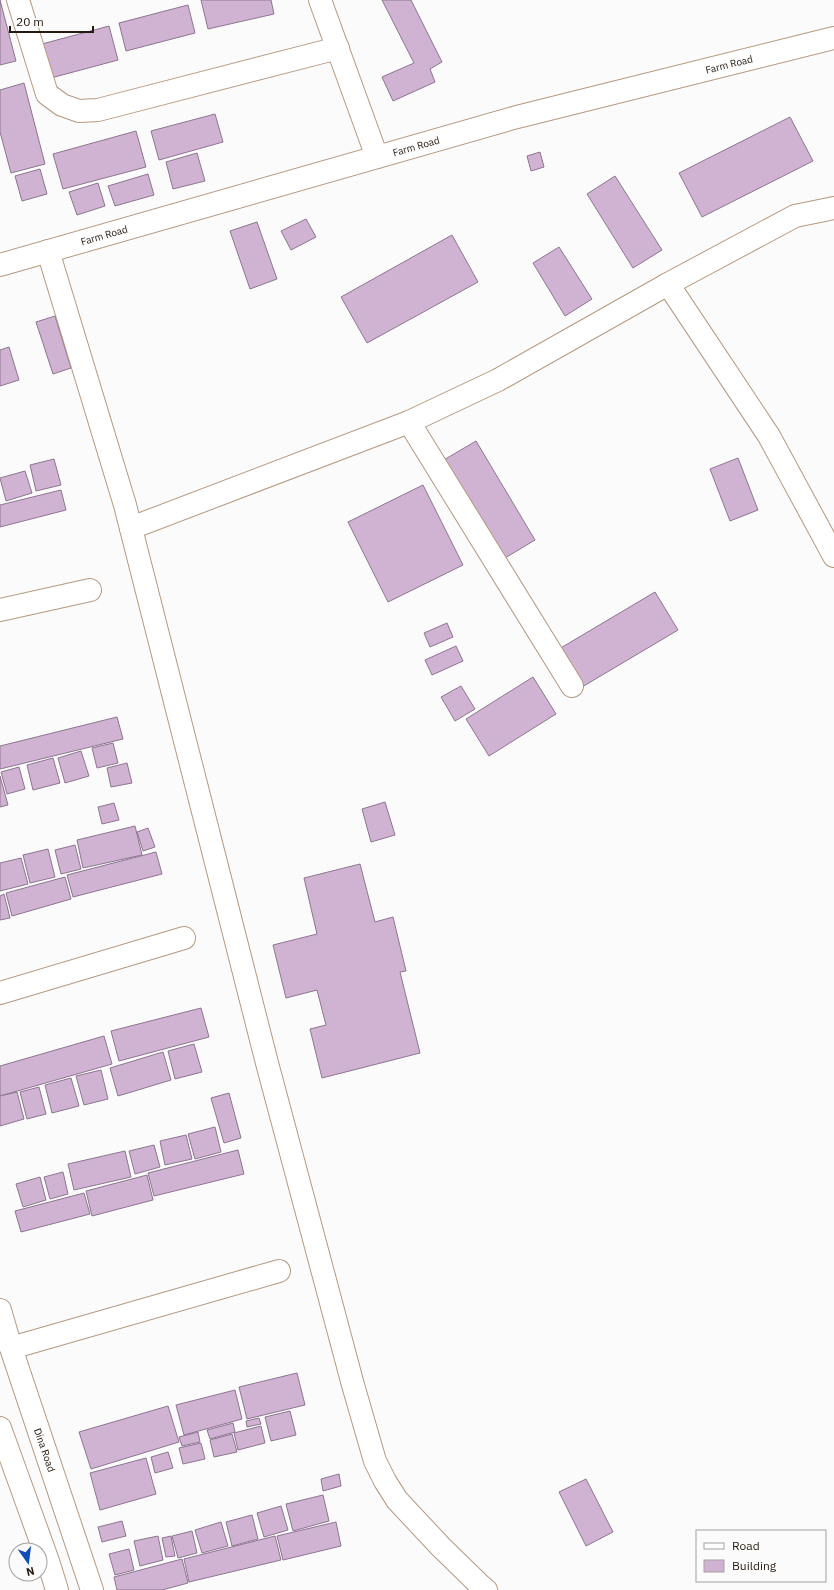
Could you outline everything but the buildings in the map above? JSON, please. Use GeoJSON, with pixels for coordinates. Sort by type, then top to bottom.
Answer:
{"type":"FeatureCollection","features":[{"type":"Feature","properties":{"kind":"street"},"geometry":{"type":"LineString","coordinates":[[18,0],[47,94],[62,105],[79,111],[98,110],[338,48]]}},
{"type":"Feature","properties":{"kind":"street"},"geometry":{"type":"LineString","coordinates":[[320,0],[376,157]]}},
{"type":"Feature","properties":{"kind":"street","name":"Farm Road"},"geometry":{"type":"LineString","coordinates":[[0,265],[517,117],[834,38]]}},
{"type":"Feature","properties":{"kind":"street"},"geometry":{"type":"LineString","coordinates":[[132,528],[409,422],[498,380],[668,284],[795,216],[834,208]]}},
{"type":"Feature","properties":{"kind":"street"},"geometry":{"type":"LineString","coordinates":[[48,251],[132,528],[267,1063],[351,1378],[376,1461],[385,1481],[397,1500],[440,1546],[486,1590]]}},
{"type":"Feature","properties":{"kind":"street"},"geometry":{"type":"LineString","coordinates":[[668,284],[769,436],[834,556]]}},
{"type":"Feature","properties":{"kind":"street"},"geometry":{"type":"LineString","coordinates":[[409,422],[572,686]]}},
{"type":"Feature","properties":{"kind":"street"},"geometry":{"type":"LineString","coordinates":[[0,610],[90,590]]}},
{"type":"Feature","properties":{"kind":"street"},"geometry":{"type":"LineString","coordinates":[[0,993],[184,938]]}},
{"type":"Feature","properties":{"kind":"street"},"geometry":{"type":"LineString","coordinates":[[11,1348],[279,1270]]}},
{"type":"Feature","properties":{"kind":"street","name":"Dina Road"},"geometry":{"type":"LineString","coordinates":[[0,1310],[11,1348],[92,1590]]}},
{"type":"Feature","properties":{"kind":"street"},"geometry":{"type":"LineString","coordinates":[[0,1428],[57,1590]]}}]}
